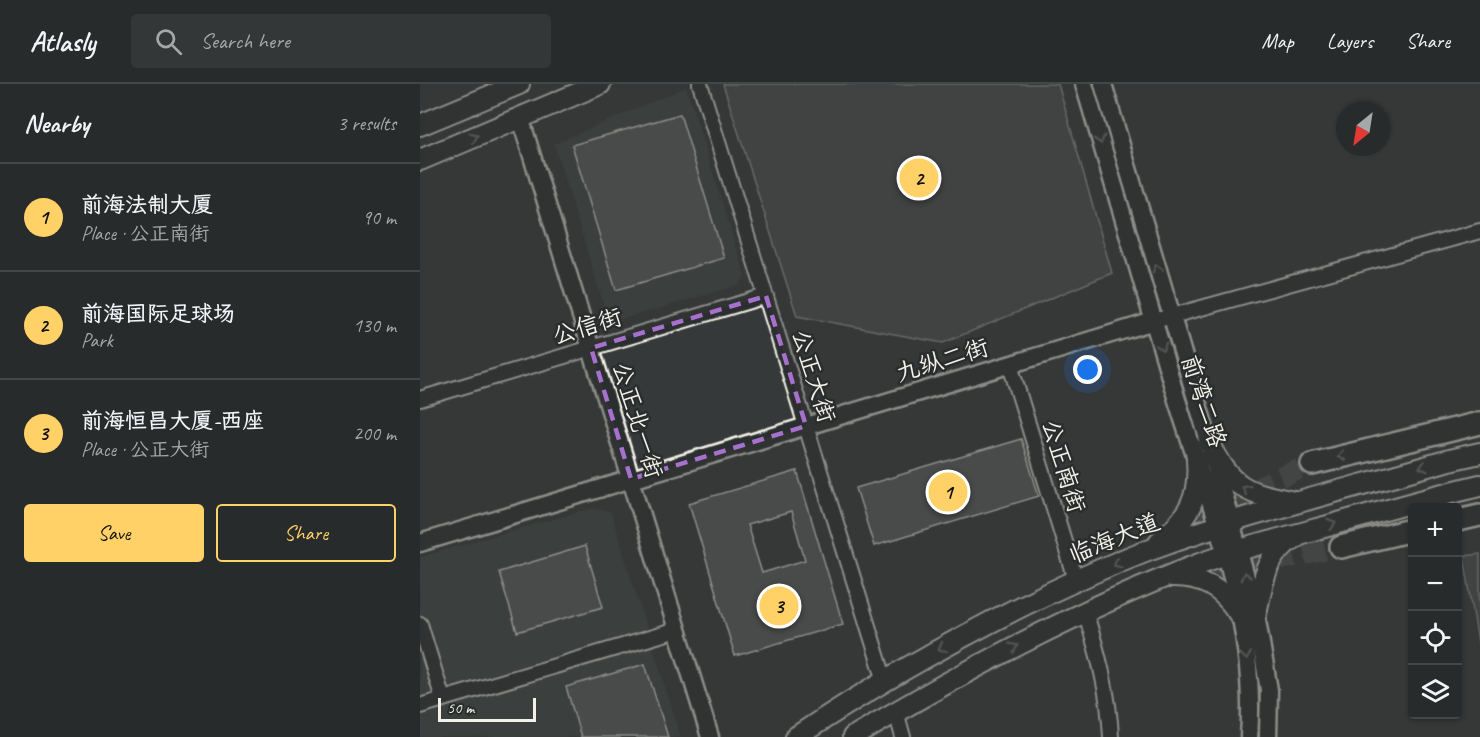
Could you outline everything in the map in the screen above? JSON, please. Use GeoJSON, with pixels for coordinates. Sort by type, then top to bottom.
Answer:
{"type":"FeatureCollection","features":[{"type":"Feature","properties":{"kind":"main road"},"geometry":{"type":"LineString","coordinates":[[420,125],[519,84]]}},
{"type":"Feature","properties":{"kind":"main road"},"geometry":{"type":"LineString","coordinates":[[420,160],[600,84]]}},
{"type":"Feature","properties":{"kind":"main road"},"geometry":{"type":"LineString","coordinates":[[1312,464],[1480,423]]}},
{"type":"Feature","properties":{"kind":"main road"},"geometry":{"type":"LineString","coordinates":[[1209,442],[1226,473],[1245,489],[1265,497],[1301,503]]}},
{"type":"Feature","properties":{"kind":"main road","name":"临海大道"},"geometry":{"type":"LineString","coordinates":[[796,737],[962,636],[1076,580],[1151,548],[1225,524],[1480,453]]}},
{"type":"Feature","properties":{"kind":"main road"},"geometry":{"type":"LineString","coordinates":[[1151,548],[1171,532],[1186,515],[1197,488],[1197,460]]}},
{"type":"Feature","properties":{"kind":"main road"},"geometry":{"type":"LineString","coordinates":[[853,737],[992,659],[1085,611],[1164,578],[1231,553],[1398,505],[1480,485]]}},
{"type":"Feature","properties":{"kind":"main road"},"geometry":{"type":"LineString","coordinates":[[1462,519],[1480,515]]}},
{"type":"Feature","properties":{"kind":"main road"},"geometry":{"type":"LineString","coordinates":[[1341,547],[1408,531]]}},
{"type":"Feature","properties":{"kind":"main road"},"geometry":{"type":"LineString","coordinates":[[1164,578],[1188,578],[1213,585],[1248,614],[1269,563],[1289,541],[1303,533]]}},
{"type":"Feature","properties":{"kind":"street","name":"公正大街"},"geometry":{"type":"LineString","coordinates":[[700,84],[885,681]]}},
{"type":"Feature","properties":{"kind":"street","name":"前湾二路"},"geometry":{"type":"LineString","coordinates":[[1084,84],[1197,460],[1225,524]]}},
{"type":"Feature","properties":{"kind":"street","name":"前湾二路"},"geometry":{"type":"LineString","coordinates":[[1103,84],[1209,442],[1231,553],[1248,614],[1266,665],[1269,690],[1268,737]]}},
{"type":"Feature","properties":{"kind":"street","name":"公正北一街"},"geometry":{"type":"LineString","coordinates":[[520,117],[710,737]]}},
{"type":"Feature","properties":{"kind":"street","name":"九纵二街"},"geometry":{"type":"LineString","coordinates":[[420,543],[1154,321],[1480,231]]}},
{"type":"Feature","properties":{"kind":"street","name":"公信街"},"geometry":{"type":"LineString","coordinates":[[420,399],[766,296]]}},
{"type":"Feature","properties":{"kind":"street","name":"公正南街"},"geometry":{"type":"LineString","coordinates":[[1010,365],[1076,580]]}},
{"type":"Feature","properties":{"kind":"street"},"geometry":{"type":"LineString","coordinates":[[1085,611],[1101,663],[1111,737]]}},
{"type":"Feature","properties":{"kind":"street","name":"前湾二路"},"geometry":{"type":"LineString","coordinates":[[1248,614],[1249,737]]}},
{"type":"Feature","properties":{"kind":"street"},"geometry":{"type":"LineString","coordinates":[[420,624],[443,699]]}},
{"type":"Feature","properties":{"kind":"street"},"geometry":{"type":"LineString","coordinates":[[420,706],[677,630]]}},
{"type":"Feature","properties":{"kind":"street"},"geometry":{"type":"LineString","coordinates":[[896,712],[903,737]]}},
{"type":"Feature","properties":{"kind":"highlighted area"},"geometry":{"type":"Polygon","coordinates":[[[766,296],[806,426],[631,479],[591,348],[766,296]]]}},
{"type":"Feature","properties":{"kind":"shaded area"},"geometry":{"type":"Polygon","coordinates":[[[723,84],[1058,84],[1112,273],[943,343],[797,316],[723,84]]]}},
{"type":"Feature","properties":{"kind":"shaded area"},"geometry":{"type":"Polygon","coordinates":[[[686,87],[745,276],[739,285],[616,321],[607,316],[554,144],[686,87]]]}},
{"type":"Feature","properties":{"kind":"shaded area"},"geometry":{"type":"Polygon","coordinates":[[[593,508],[611,513],[681,737],[420,737],[420,557],[593,508]]]}},
{"type":"Feature","properties":{"kind":"shaded area"},"geometry":{"type":"Polygon","coordinates":[[[1480,554],[1480,654],[1464,556],[1480,554]]]}},
{"type":"Feature","properties":{"kind":"building"},"geometry":{"type":"Polygon","coordinates":[[[680,114],[724,258],[616,290],[572,145],[680,114]]]}},
{"type":"Feature","properties":{"kind":"building"},"geometry":{"type":"Polygon","coordinates":[[[1021,439],[1039,496],[874,546],[856,488],[1021,439]]]}},
{"type":"Feature","properties":{"kind":"building"},"geometry":{"type":"Polygon","coordinates":[[[797,471],[843,624],[735,656],[689,503],[797,471]],[[791,512],[747,525],[762,573],[805,560],[791,512]]]}},
{"type":"Feature","properties":{"kind":"building"},"geometry":{"type":"Polygon","coordinates":[[[585,546],[603,607],[517,632],[499,572],[585,546]]]}},
{"type":"Feature","properties":{"kind":"building"},"geometry":{"type":"Polygon","coordinates":[[[645,664],[668,737],[581,737],[566,687],[645,664]]]}},
{"type":"Feature","properties":{"kind":"tunnel"},"geometry":{"type":"LineString","coordinates":[[1170,533],[1281,477],[1312,464]]}},
{"type":"Feature","properties":{"kind":"tunnel"},"geometry":{"type":"LineString","coordinates":[[1183,579],[1341,547]]}},
{"type":"Feature","properties":{"kind":"place","name":"前海国际足球场"},"geometry":{"type":"Point","coordinates":[919,178]}},
{"type":"Feature","properties":{"kind":"place","name":"前海法制大厦"},"geometry":{"type":"Point","coordinates":[948,492]}},
{"type":"Feature","properties":{"kind":"place","name":"前海恒昌大厦-西座"},"geometry":{"type":"Point","coordinates":[779,606]}}]}
